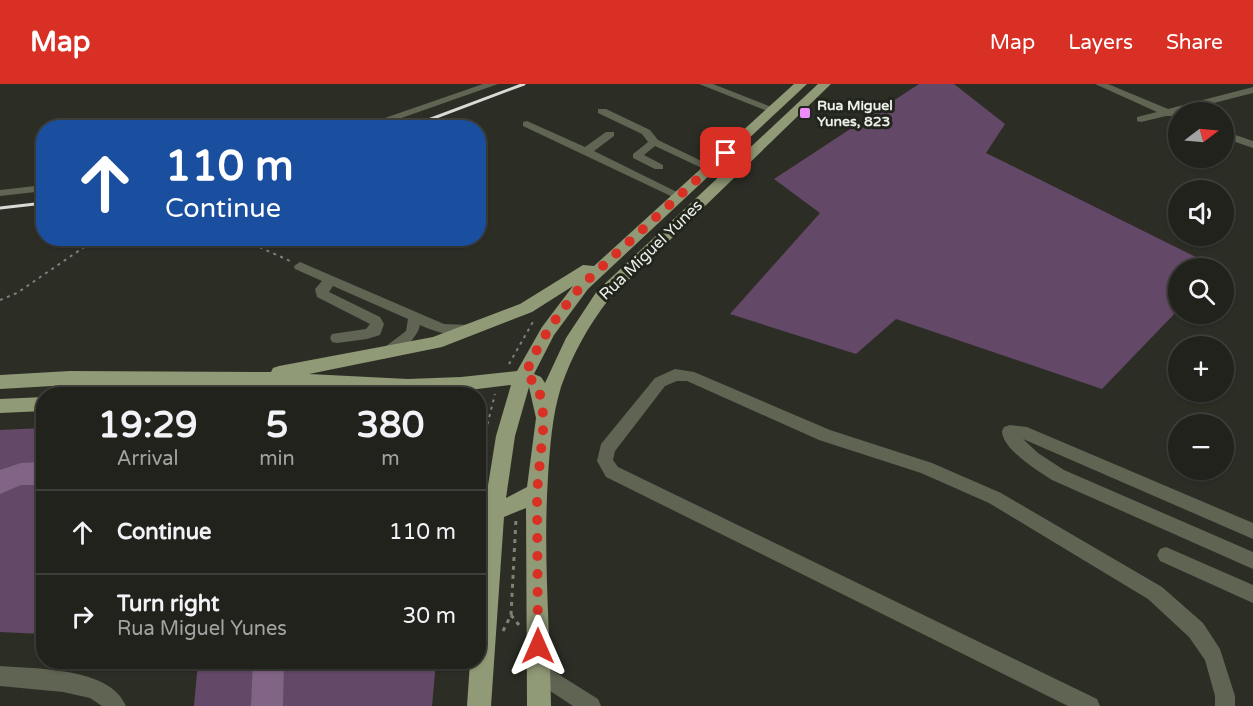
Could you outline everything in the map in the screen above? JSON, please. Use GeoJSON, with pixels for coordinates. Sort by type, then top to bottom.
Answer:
{"type":"FeatureCollection","features":[{"type":"Feature","properties":{"kind":"main road","name":"Rua Miguel Yunes"},"geometry":{"type":"LineString","coordinates":[[486,534],[487,513],[509,419],[531,360],[564,307],[582,285],[801,84]]}},
{"type":"Feature","properties":{"kind":"main road"},"geometry":{"type":"LineString","coordinates":[[807,84],[801,95],[808,100]]}},
{"type":"Feature","properties":{"kind":"main road","name":"Rua Miguel Yunes"},"geometry":{"type":"LineString","coordinates":[[540,706],[537,492],[544,420],[560,367],[589,312],[603,295],[825,84]]}},
{"type":"Feature","properties":{"kind":"main road"},"geometry":{"type":"LineString","coordinates":[[774,110],[782,117],[777,129]]}},
{"type":"Feature","properties":{"kind":"main road"},"geometry":{"type":"LineString","coordinates":[[251,378],[386,354],[436,343],[473,330],[526,309],[630,240]]}},
{"type":"Feature","properties":{"kind":"main road"},"geometry":{"type":"LineString","coordinates":[[0,382],[70,378],[251,378],[408,386],[461,384],[525,376],[535,382],[539,388],[544,420]]}},
{"type":"Feature","properties":{"kind":"main road"},"geometry":{"type":"LineString","coordinates":[[0,406],[36,404]]}},
{"type":"Feature","properties":{"kind":"main road"},"geometry":{"type":"LineString","coordinates":[[487,513],[517,504],[537,492]]}},
{"type":"Feature","properties":{"kind":"main road","name":"Rua Miguel Yunes"},"geometry":{"type":"LineString","coordinates":[[479,706],[480,669]]}},
{"type":"Feature","properties":{"kind":"street"},"geometry":{"type":"LineString","coordinates":[[385,120],[494,84]]}},
{"type":"Feature","properties":{"kind":"street"},"geometry":{"type":"LineString","coordinates":[[704,84],[774,110]]}},
{"type":"Feature","properties":{"kind":"street"},"geometry":{"type":"LineString","coordinates":[[1100,84],[1167,112]]}},
{"type":"Feature","properties":{"kind":"street"},"geometry":{"type":"LineString","coordinates":[[1141,119],[1253,90]]}},
{"type":"Feature","properties":{"kind":"street"},"geometry":{"type":"LineString","coordinates":[[602,111],[646,132],[654,142],[710,168]]}},
{"type":"Feature","properties":{"kind":"street"},"geometry":{"type":"LineString","coordinates":[[526,124],[679,196]]}},
{"type":"Feature","properties":{"kind":"street"},"geometry":{"type":"LineString","coordinates":[[586,152],[610,134]]}},
{"type":"Feature","properties":{"kind":"street"},"geometry":{"type":"LineString","coordinates":[[1234,138],[1253,145]]}},
{"type":"Feature","properties":{"kind":"street"},"geometry":{"type":"LineString","coordinates":[[654,142],[637,156],[659,167]]}},
{"type":"Feature","properties":{"kind":"street"},"geometry":{"type":"LineString","coordinates":[[0,193],[36,189]]}},
{"type":"Feature","properties":{"kind":"street"},"geometry":{"type":"LineString","coordinates":[[300,266],[442,330],[473,330]]}},
{"type":"Feature","properties":{"kind":"street"},"geometry":{"type":"LineString","coordinates":[[331,280],[322,289],[322,294],[375,320],[377,324],[375,331],[367,334],[337,338]]}},
{"type":"Feature","properties":{"kind":"street"},"geometry":{"type":"LineString","coordinates":[[386,354],[412,333],[415,318]]}},
{"type":"Feature","properties":{"kind":"street"},"geometry":{"type":"LineString","coordinates":[[1090,706],[612,472],[605,461],[607,449],[660,382],[675,375],[689,376],[825,435],[926,468],[995,498],[1155,593],[1196,630],[1213,656],[1225,696],[1225,706]]}},
{"type":"Feature","properties":{"kind":"street"},"geometry":{"type":"LineString","coordinates":[[1253,531],[1021,430],[1010,431],[1010,436],[1032,458],[1058,475],[1253,561]]}},
{"type":"Feature","properties":{"kind":"street"},"geometry":{"type":"LineString","coordinates":[[1166,555],[1253,594]]}},
{"type":"Feature","properties":{"kind":"street"},"geometry":{"type":"LineString","coordinates":[[539,672],[591,706]]}},
{"type":"Feature","properties":{"kind":"street"},"geometry":{"type":"LineString","coordinates":[[0,676],[85,685],[111,698],[116,706]]}},
{"type":"Feature","properties":{"kind":"path"},"geometry":{"type":"LineString","coordinates":[[0,300],[17,293],[86,246]]}},
{"type":"Feature","properties":{"kind":"path"},"geometry":{"type":"LineString","coordinates":[[507,368],[533,324],[534,317]]}},
{"type":"Feature","properties":{"kind":"path"},"geometry":{"type":"LineString","coordinates":[[486,428],[494,394]]}},
{"type":"Feature","properties":{"kind":"path"},"geometry":{"type":"LineString","coordinates":[[511,615],[514,531]]}},
{"type":"Feature","properties":{"kind":"shaded area"},"geometry":{"type":"Polygon","coordinates":[[[919,84],[954,84],[1005,124],[986,153],[1168,243],[1168,246],[1174,246],[1198,258],[1168,258],[1168,320],[1102,389],[896,319],[856,354],[730,314],[820,213],[774,179],[919,84]]]}},
{"type":"Feature","properties":{"kind":"shaded area"},"geometry":{"type":"Polygon","coordinates":[[[36,428],[36,634],[0,632],[0,430],[36,428]]]}},
{"type":"Feature","properties":{"kind":"shaded area"},"geometry":{"type":"Polygon","coordinates":[[[197,669],[435,669],[432,706],[194,706],[197,669]]]}},
{"type":"Feature","properties":{"kind":"waterway"},"geometry":{"type":"LineString","coordinates":[[0,483],[10,477],[36,473]]}},
{"type":"Feature","properties":{"kind":"waterway"},"geometry":{"type":"LineString","coordinates":[[267,706],[269,669]]}},
{"type":"Feature","properties":{"kind":"railway"},"geometry":{"type":"LineString","coordinates":[[428,120],[524,84]]}},
{"type":"Feature","properties":{"kind":"railway"},"geometry":{"type":"LineString","coordinates":[[0,208],[36,204]]}},
{"type":"Feature","properties":{"kind":"place","name":"Rua Miguel Yunes, 823"},"geometry":{"type":"Point","coordinates":[805,113]}},
{"type":"Feature","properties":{"kind":"route"},"geometry":{"type":"LineString","coordinates":[[538,646],[537,492],[544,420],[539,388],[535,382],[525,376],[531,360],[564,307],[582,285],[726,153]]}}]}
